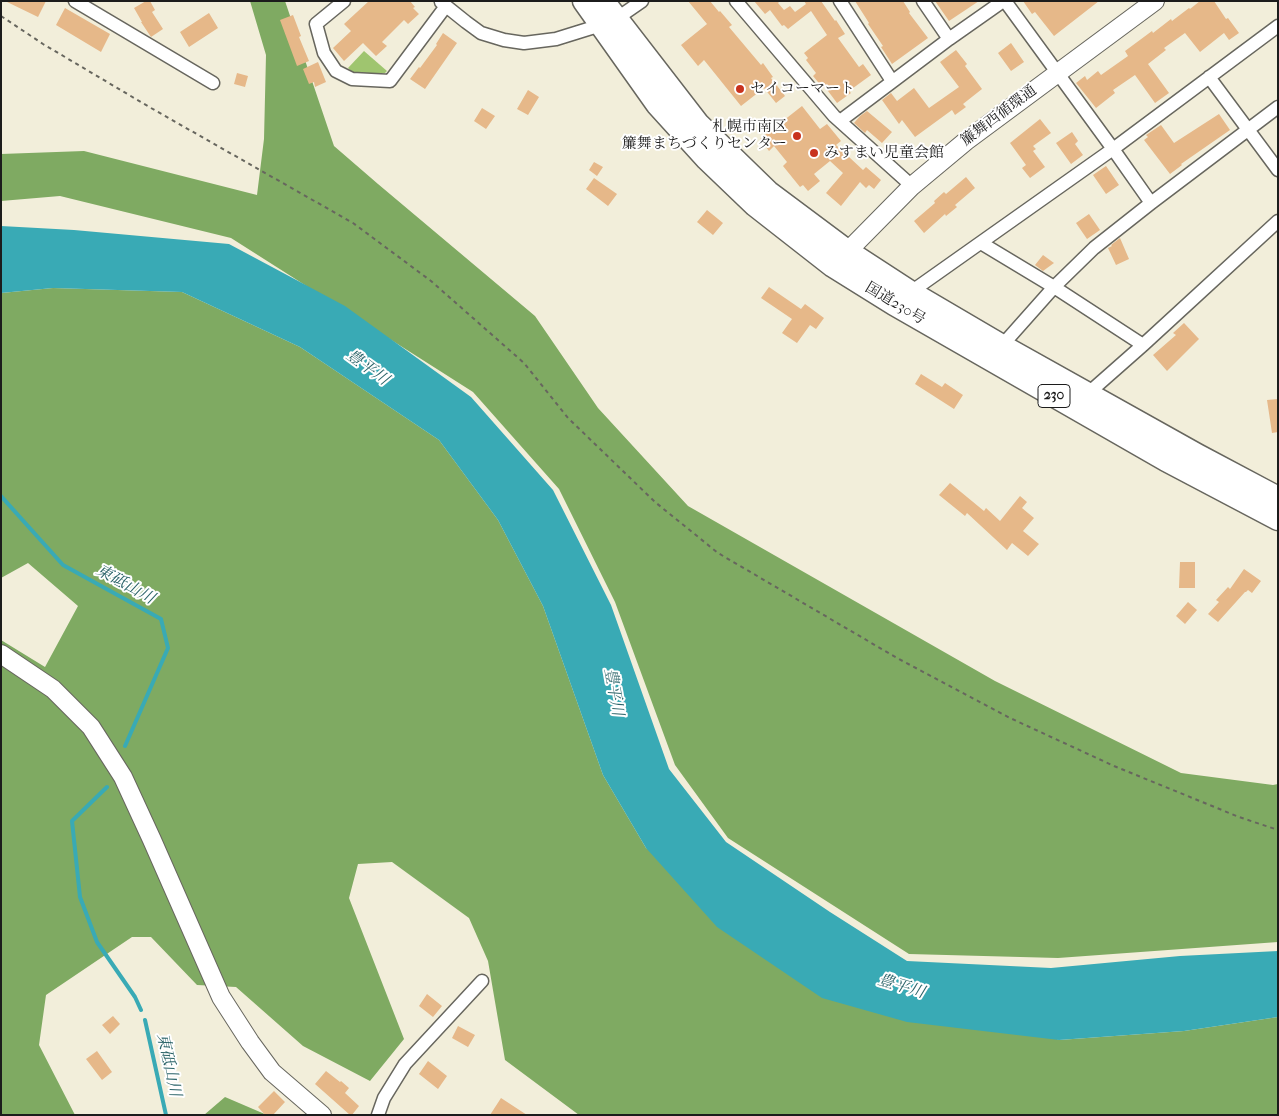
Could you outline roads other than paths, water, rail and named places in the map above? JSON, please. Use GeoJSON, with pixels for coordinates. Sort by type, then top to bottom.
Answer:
{"type":"FeatureCollection","features":[{"type":"Feature","properties":{"kind":"highway","name":"国道230号"},"geometry":{"type":"LineString","coordinates":[[584,1],[609,22],[698,124],[840,258],[902,298],[1080,400],[1197,455],[1278,498]]}},
{"type":"Feature","properties":{"kind":"highway","name":"国道230号"},"geometry":{"type":"LineString","coordinates":[[603,1],[609,22]]}},
{"type":"Feature","properties":{"kind":"highway","name":"国道230号"},"geometry":{"type":"LineString","coordinates":[[1080,400],[1166,460],[1278,519]]}},
{"type":"Feature","properties":{"kind":"street"},"geometry":{"type":"LineString","coordinates":[[75,1],[214,83]]}},
{"type":"Feature","properties":{"kind":"street"},"geometry":{"type":"LineString","coordinates":[[344,1],[316,24],[324,53],[336,70],[352,80],[390,81],[443,4],[482,33],[504,40],[524,43],[556,39],[609,22],[642,1]]}},
{"type":"Feature","properties":{"kind":"street"},"geometry":{"type":"LineString","coordinates":[[736,1],[840,121],[912,186]]}},
{"type":"Feature","properties":{"kind":"street"},"geometry":{"type":"LineString","coordinates":[[840,1],[892,81]]}},
{"type":"Feature","properties":{"kind":"street"},"geometry":{"type":"LineString","coordinates":[[923,1],[949,39]]}},
{"type":"Feature","properties":{"kind":"street"},"geometry":{"type":"LineString","coordinates":[[840,121],[949,39],[1004,1],[1151,203]]}},
{"type":"Feature","properties":{"kind":"street","name":"簾舞西循環通"},"geometry":{"type":"LineString","coordinates":[[840,258],[912,186],[966,141],[1155,1]]}},
{"type":"Feature","properties":{"kind":"street"},"geometry":{"type":"LineString","coordinates":[[902,298],[1113,149],[1278,26]]}},
{"type":"Feature","properties":{"kind":"street"},"geometry":{"type":"LineString","coordinates":[[1210,77],[1278,170]]}},
{"type":"Feature","properties":{"kind":"street"},"geometry":{"type":"LineString","coordinates":[[996,353],[1054,288],[1094,248],[1278,107]]}},
{"type":"Feature","properties":{"kind":"street"},"geometry":{"type":"LineString","coordinates":[[1080,400],[1278,221]]}},
{"type":"Feature","properties":{"kind":"street"},"geometry":{"type":"LineString","coordinates":[[981,243],[1143,345]]}},
{"type":"Feature","properties":{"kind":"street"},"geometry":{"type":"LineString","coordinates":[[1,654],[53,689],[91,727],[123,777],[221,996],[250,1042],[272,1072],[322,1115]]}},
{"type":"Feature","properties":{"kind":"street"},"geometry":{"type":"LineString","coordinates":[[378,1115],[384,1098],[405,1064],[482,981]]}},
{"type":"Feature","properties":{"kind":"water","name":"豊平川"},"geometry":{"type":"Polygon","coordinates":[[[1,226],[74,230],[229,244],[345,306],[471,397],[553,490],[611,605],[669,769],[726,842],[907,961],[1051,968],[1180,956],[1278,951],[1278,1017],[1184,1031],[1059,1040],[907,1022],[822,998],[717,927],[646,848],[603,775],[543,606],[498,520],[439,440],[300,347],[182,292],[53,288],[1,293],[1,226]]]}},
{"type":"Feature","properties":{"kind":"waterway","name":"東砥山川"},"geometry":{"type":"LineString","coordinates":[[1,496],[63,565],[161,619],[168,648],[125,746]]}},
{"type":"Feature","properties":{"kind":"waterway","name":"東砥山川"},"geometry":{"type":"LineString","coordinates":[[107,787],[72,821],[80,897],[97,942],[135,997],[141,1010]]}},
{"type":"Feature","properties":{"kind":"waterway","name":"東砥山川"},"geometry":{"type":"LineString","coordinates":[[145,1020],[166,1115]]}},
{"type":"Feature","properties":{"kind":"place","name":"セイコーマート"},"geometry":{"type":"Point","coordinates":[740,89]}},
{"type":"Feature","properties":{"kind":"place","name":"札幌市南区 簾舞まちづくりセンター"},"geometry":{"type":"Point","coordinates":[797,136]}},
{"type":"Feature","properties":{"kind":"place","name":"みすまい児童会館"},"geometry":{"type":"Point","coordinates":[814,153]}}]}
